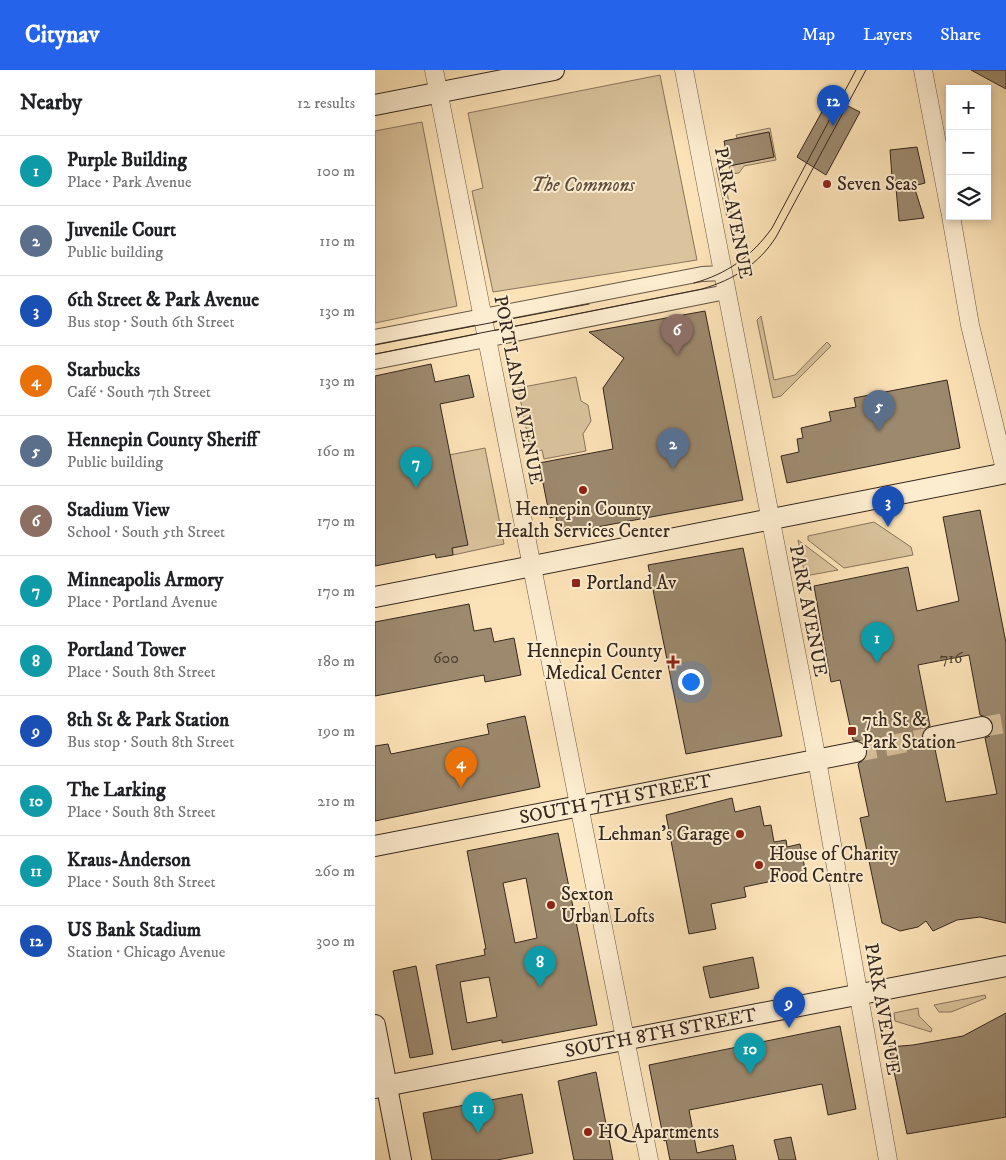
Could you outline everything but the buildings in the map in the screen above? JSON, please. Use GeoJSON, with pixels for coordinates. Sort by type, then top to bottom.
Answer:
{"type":"FeatureCollection","features":[{"type":"Feature","properties":{"kind":"main road"},"geometry":{"type":"LineString","coordinates":[[375,105],[554,70]]}},
{"type":"Feature","properties":{"kind":"main road"},"geometry":{"type":"LineString","coordinates":[[375,597],[1006,473]]}},
{"type":"Feature","properties":{"kind":"main road"},"geometry":{"type":"LineString","coordinates":[[933,737],[982,727]]}},
{"type":"Feature","properties":{"kind":"main road","name":"SOUTH 7TH STREET"},"geometry":{"type":"LineString","coordinates":[[375,846],[856,752]]}},
{"type":"Feature","properties":{"kind":"main road","name":"SOUTH 8TH STREET"},"geometry":{"type":"LineString","coordinates":[[381,1087],[857,993],[1006,966]]}},
{"type":"Feature","properties":{"kind":"main road"},"geometry":{"type":"LineString","coordinates":[[375,1025],[381,1087],[401,1160]]}},
{"type":"Feature","properties":{"kind":"street","name":"PORTLAND AVENUE"},"geometry":{"type":"LineString","coordinates":[[434,70],[577,805],[649,1160]]}},
{"type":"Feature","properties":{"kind":"street","name":"PARK AVENUE"},"geometry":{"type":"LineString","coordinates":[[684,70],[769,520],[817,760],[888,1160]]}},
{"type":"Feature","properties":{"kind":"street"},"geometry":{"type":"LineString","coordinates":[[923,70],[946,190]]}},
{"type":"Feature","properties":{"kind":"street"},"geometry":{"type":"LineString","coordinates":[[952,220],[970,325],[1006,473]]}},
{"type":"Feature","properties":{"kind":"street"},"geometry":{"type":"LineString","coordinates":[[375,337],[701,274],[722,273]]}},
{"type":"Feature","properties":{"kind":"street"},"geometry":{"type":"LineString","coordinates":[[375,362],[726,292]]}},
{"type":"Feature","properties":{"kind":"green space","name":"The Commons"},"geometry":{"type":"Polygon","coordinates":[[[660,75],[697,260],[493,292],[472,191],[483,188],[468,113],[660,75]]]}},
{"type":"Feature","properties":{"kind":"green space"},"geometry":{"type":"Polygon","coordinates":[[[422,122],[457,306],[375,323],[375,131],[422,122]]]}},
{"type":"Feature","properties":{"kind":"green space"},"geometry":{"type":"Polygon","coordinates":[[[770,128],[776,160],[744,166],[739,173],[731,174],[729,166],[774,157],[769,132],[737,138],[736,135],[770,128]]]}},
{"type":"Feature","properties":{"kind":"green space"},"geometry":{"type":"Polygon","coordinates":[[[722,167],[732,217],[727,218],[716,168],[722,167]]]}},
{"type":"Feature","properties":{"kind":"green space"},"geometry":{"type":"Polygon","coordinates":[[[761,316],[774,380],[795,375],[827,342],[831,346],[781,396],[773,398],[757,320],[761,316]]]}},
{"type":"Feature","properties":{"kind":"green space"},"geometry":{"type":"Polygon","coordinates":[[[576,377],[581,401],[588,405],[591,421],[583,434],[586,451],[544,459],[542,450],[531,452],[518,388],[576,377]]]}},
{"type":"Feature","properties":{"kind":"green space"},"geometry":{"type":"Polygon","coordinates":[[[485,448],[504,544],[453,555],[449,455],[485,448]]]}},
{"type":"Feature","properties":{"kind":"green space"},"geometry":{"type":"Polygon","coordinates":[[[874,522],[911,547],[913,555],[844,568],[808,540],[808,536],[874,522]]]}},
{"type":"Feature","properties":{"kind":"green space"},"geometry":{"type":"Polygon","coordinates":[[[798,540],[838,570],[805,576],[798,540]]]}},
{"type":"Feature","properties":{"kind":"green space"},"geometry":{"type":"Polygon","coordinates":[[[985,995],[986,998],[951,1012],[939,1012],[934,1005],[985,995]]]}},
{"type":"Feature","properties":{"kind":"green space"},"geometry":{"type":"Polygon","coordinates":[[[918,1008],[919,1016],[932,1029],[931,1032],[895,1021],[894,1013],[918,1008]]]}},
{"type":"Feature","properties":{"kind":"tunnel"},"geometry":{"type":"LineString","coordinates":[[982,727],[1006,723]]}},
{"type":"Feature","properties":{"kind":"tunnel"},"geometry":{"type":"LineString","coordinates":[[856,752],[933,737]]}},
{"type":"Feature","properties":{"kind":"tram line"},"geometry":{"type":"LineString","coordinates":[[694,283],[717,275],[738,263],[756,247],[772,228],[856,70]]}},
{"type":"Feature","properties":{"kind":"tram line"},"geometry":{"type":"LineString","coordinates":[[375,354],[702,289],[735,276],[762,255],[776,237],[866,70]]}},
{"type":"Feature","properties":{"kind":"tram line"},"geometry":{"type":"LineString","coordinates":[[375,345],[589,304]]}},
{"type":"Feature","properties":{"kind":"place","name":"US Bank Stadium"},"geometry":{"type":"Point","coordinates":[833,126]}},
{"type":"Feature","properties":{"kind":"place","name":"Seven Seas"},"geometry":{"type":"Point","coordinates":[827,184]}},
{"type":"Feature","properties":{"kind":"place","name":"Stadium View"},"geometry":{"type":"Point","coordinates":[677,355]}},
{"type":"Feature","properties":{"kind":"place","name":"Hennepin County Sheriff"},"geometry":{"type":"Point","coordinates":[879,431]}},
{"type":"Feature","properties":{"kind":"place","name":"Juvenile Court"},"geometry":{"type":"Point","coordinates":[673,469]}},
{"type":"Feature","properties":{"kind":"place","name":"Minneapolis Armory"},"geometry":{"type":"Point","coordinates":[416,488]}},
{"type":"Feature","properties":{"kind":"place","name":"Hennepin County Health Services Center"},"geometry":{"type":"Point","coordinates":[583,490]}},
{"type":"Feature","properties":{"kind":"place","name":"6th Street & Park Avenue"},"geometry":{"type":"Point","coordinates":[888,527]}},
{"type":"Feature","properties":{"kind":"place","name":"Portland Av"},"geometry":{"type":"Point","coordinates":[576,583]}},
{"type":"Feature","properties":{"kind":"place","name":"Hennepin County Medical Center"},"geometry":{"type":"Point","coordinates":[673,662]}},
{"type":"Feature","properties":{"kind":"place","name":"Purple Building"},"geometry":{"type":"Point","coordinates":[877,663]}},
{"type":"Feature","properties":{"kind":"place","name":"7th St & Park Station"},"geometry":{"type":"Point","coordinates":[852,731]}},
{"type":"Feature","properties":{"kind":"place","name":"Starbucks"},"geometry":{"type":"Point","coordinates":[461,788]}},
{"type":"Feature","properties":{"kind":"place","name":"Lehman's Garage"},"geometry":{"type":"Point","coordinates":[740,834]}},
{"type":"Feature","properties":{"kind":"place","name":"House of Charity Food Centre"},"geometry":{"type":"Point","coordinates":[759,865]}},
{"type":"Feature","properties":{"kind":"place","name":"Sexton Urban Lofts"},"geometry":{"type":"Point","coordinates":[551,905]}},
{"type":"Feature","properties":{"kind":"place","name":"Portland Tower"},"geometry":{"type":"Point","coordinates":[540,987]}},
{"type":"Feature","properties":{"kind":"place","name":"8th St & Park Station"},"geometry":{"type":"Point","coordinates":[789,1028]}},
{"type":"Feature","properties":{"kind":"place","name":"The Larking"},"geometry":{"type":"Point","coordinates":[750,1074]}},
{"type":"Feature","properties":{"kind":"place","name":"HQ Apartments"},"geometry":{"type":"Point","coordinates":[588,1132]}},
{"type":"Feature","properties":{"kind":"place","name":"Kraus-Anderson"},"geometry":{"type":"Point","coordinates":[478,1133]}}]}
